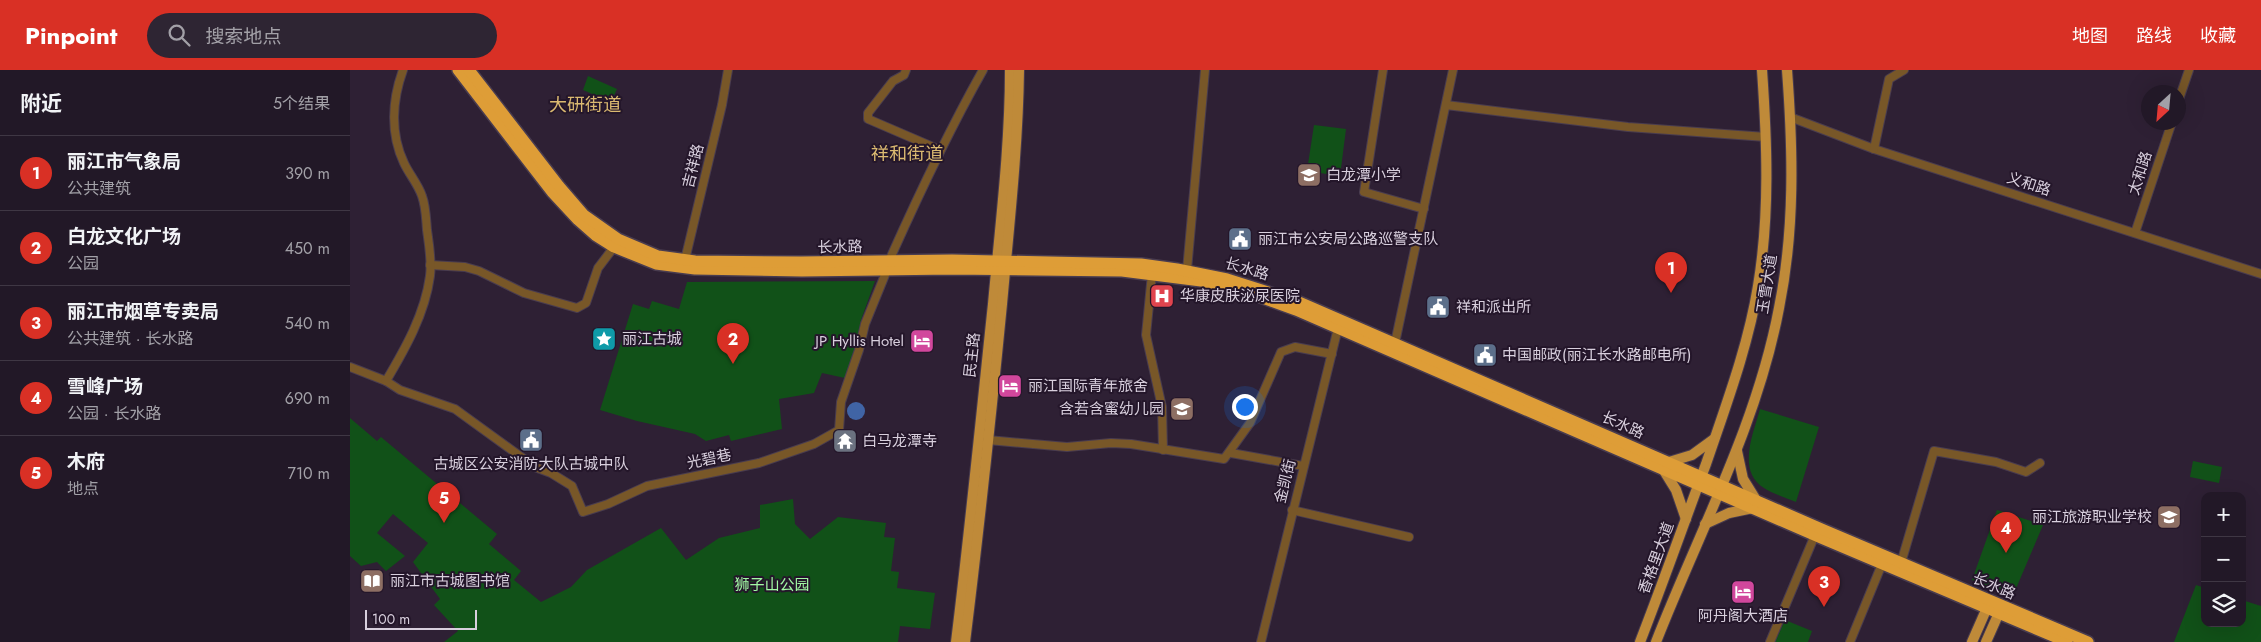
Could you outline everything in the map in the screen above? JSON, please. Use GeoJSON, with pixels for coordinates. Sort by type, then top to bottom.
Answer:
{"type":"FeatureCollection","features":[{"type":"Feature","properties":{"kind":"highway","name":"长水路"},"geometry":{"type":"LineString","coordinates":[[458,70],[552,192],[586,228],[614,247],[647,261],[684,265],[1122,263],[1187,270],[1227,279],[1275,293],[1394,343],[1754,504],[1900,562],[1988,604]]}},
{"type":"Feature","properties":{"kind":"highway","name":"长水路"},"geometry":{"type":"LineString","coordinates":[[469,70],[559,186],[592,222],[618,240],[684,265]]}},
{"type":"Feature","properties":{"kind":"highway","name":"长水路"},"geometry":{"type":"LineString","coordinates":[[1001,265],[1152,274],[1201,281],[1249,293],[1338,328],[1666,465]]}},
{"type":"Feature","properties":{"kind":"highway","name":"长水路"},"geometry":{"type":"LineString","coordinates":[[1754,504],[1815,536],[1882,564],[2088,642]]}},
{"type":"Feature","properties":{"kind":"highway","name":"长水路"},"geometry":{"type":"LineString","coordinates":[[2001,609],[2066,642]]}},
{"type":"Feature","properties":{"kind":"main road","name":"民主路"},"geometry":{"type":"LineString","coordinates":[[965,642],[988,440],[1010,122],[1010,70]]}},
{"type":"Feature","properties":{"kind":"main road","name":"民主路"},"geometry":{"type":"LineString","coordinates":[[956,642],[1019,122],[1019,70]]}},
{"type":"Feature","properties":{"kind":"main road","name":"玉雪大道"},"geometry":{"type":"LineString","coordinates":[[1700,480],[1742,358],[1757,291],[1768,195],[1762,70]]}},
{"type":"Feature","properties":{"kind":"main road","name":"玉雪大道"},"geometry":{"type":"LineString","coordinates":[[1720,489],[1737,448],[1766,364],[1783,288],[1792,196],[1787,70]]}},
{"type":"Feature","properties":{"kind":"main road"},"geometry":{"type":"LineString","coordinates":[[1686,519],[1666,465],[1692,455],[1715,438]]}},
{"type":"Feature","properties":{"kind":"main road"},"geometry":{"type":"LineString","coordinates":[[1705,524],[1754,504],[1743,478],[1737,448]]}},
{"type":"Feature","properties":{"kind":"main road","name":"香格里大道"},"geometry":{"type":"LineString","coordinates":[[1640,642],[1700,480]]}},
{"type":"Feature","properties":{"kind":"main road","name":"香格里大道"},"geometry":{"type":"LineString","coordinates":[[1656,642],[1720,489]]}},
{"type":"Feature","properties":{"kind":"main road"},"geometry":{"type":"LineString","coordinates":[[1972,642],[1988,604]]}},
{"type":"Feature","properties":{"kind":"main road"},"geometry":{"type":"LineString","coordinates":[[1986,642],[2001,609]]}},
{"type":"Feature","properties":{"kind":"street"},"geometry":{"type":"LineString","coordinates":[[350,367],[386,381],[407,346],[426,295],[430,265],[423,200],[395,144],[393,128],[403,70]]}},
{"type":"Feature","properties":{"kind":"street","name":"吉祥路"},"geometry":{"type":"LineString","coordinates":[[684,265],[722,105],[728,70]]}},
{"type":"Feature","properties":{"kind":"street"},"geometry":{"type":"LineString","coordinates":[[906,70],[904,75],[893,81],[868,113],[868,119],[940,150]]}},
{"type":"Feature","properties":{"kind":"street"},"geometry":{"type":"LineString","coordinates":[[888,265],[940,150],[983,70]]}},
{"type":"Feature","properties":{"kind":"street"},"geometry":{"type":"LineString","coordinates":[[1187,270],[1205,70]]}},
{"type":"Feature","properties":{"kind":"street"},"geometry":{"type":"LineString","coordinates":[[1383,70],[1364,192],[1424,210]]}},
{"type":"Feature","properties":{"kind":"street"},"geometry":{"type":"LineString","coordinates":[[1394,343],[1453,70]]}},
{"type":"Feature","properties":{"kind":"street"},"geometry":{"type":"LineString","coordinates":[[1874,149],[1889,79],[1904,70]]}},
{"type":"Feature","properties":{"kind":"street"},"geometry":{"type":"LineString","coordinates":[[2184,85],[2190,70]]}},
{"type":"Feature","properties":{"kind":"street"},"geometry":{"type":"LineString","coordinates":[[1446,105],[1628,127],[1766,137]]}},
{"type":"Feature","properties":{"kind":"street","name":"义和路"},"geometry":{"type":"LineString","coordinates":[[1790,117],[1874,149],[2261,274]]}},
{"type":"Feature","properties":{"kind":"street","name":"太和路"},"geometry":{"type":"LineString","coordinates":[[2135,233],[2169,130]]}},
{"type":"Feature","properties":{"kind":"street"},"geometry":{"type":"LineString","coordinates":[[430,265],[464,267],[479,271],[524,293],[577,308],[586,303],[598,268],[614,247]]}},
{"type":"Feature","properties":{"kind":"street","name":"光碧巷"},"geometry":{"type":"LineString","coordinates":[[386,381],[400,390],[455,409],[535,467],[563,479],[572,486],[583,512],[608,504],[647,486],[759,463],[814,444],[839,430],[840,402],[859,350],[865,324],[888,265]]}},
{"type":"Feature","properties":{"kind":"street"},"geometry":{"type":"LineString","coordinates":[[1152,274],[1146,335],[1162,407],[1163,450]]}},
{"type":"Feature","properties":{"kind":"street","name":"金凯街"},"geometry":{"type":"LineString","coordinates":[[1261,642],[1338,328]]}},
{"type":"Feature","properties":{"kind":"street"},"geometry":{"type":"LineString","coordinates":[[988,440],[1067,447],[1121,444],[1224,459],[1231,453],[1250,423],[1281,352],[1295,347],[1332,354]]}},
{"type":"Feature","properties":{"kind":"street"},"geometry":{"type":"LineString","coordinates":[[1900,562],[1934,451],[1996,462],[2026,472],[2040,463]]}},
{"type":"Feature","properties":{"kind":"street"},"geometry":{"type":"LineString","coordinates":[[1231,453],[1303,466]]}},
{"type":"Feature","properties":{"kind":"street"},"geometry":{"type":"LineString","coordinates":[[1292,510],[1409,538]]}},
{"type":"Feature","properties":{"kind":"street"},"geometry":{"type":"LineString","coordinates":[[1770,642],[1815,536]]}},
{"type":"Feature","properties":{"kind":"street"},"geometry":{"type":"LineString","coordinates":[[1850,642],[1882,564]]}},
{"type":"Feature","properties":{"kind":"green space"},"geometry":{"type":"Polygon","coordinates":[[[588,76],[617,89],[611,102],[583,90],[588,76]]]}},
{"type":"Feature","properties":{"kind":"green space"},"geometry":{"type":"Polygon","coordinates":[[[1314,125],[1346,129],[1340,176],[1307,171],[1314,125]]]}},
{"type":"Feature","properties":{"kind":"green space"},"geometry":{"type":"Polygon","coordinates":[[[875,281],[861,320],[854,357],[845,378],[822,373],[814,393],[779,399],[782,429],[731,441],[729,435],[706,441],[695,434],[637,421],[600,410],[633,304],[649,309],[652,301],[679,309],[687,282],[875,281]]]}},
{"type":"Feature","properties":{"kind":"green space"},"geometry":{"type":"Polygon","coordinates":[[[1760,409],[1819,427],[1796,502],[1764,488],[1756,481],[1751,472],[1749,451],[1760,409]]]}},
{"type":"Feature","properties":{"kind":"green space","name":"狮子山公园"},"geometry":{"type":"Polygon","coordinates":[[[350,418],[377,441],[381,437],[497,534],[489,544],[521,571],[514,580],[541,602],[571,587],[587,570],[661,528],[686,560],[719,538],[760,528],[760,505],[793,499],[795,524],[810,539],[838,517],[886,523],[884,537],[895,538],[891,571],[899,572],[897,588],[935,593],[930,629],[900,626],[898,642],[444,642],[458,631],[434,605],[440,599],[413,562],[428,543],[393,514],[377,533],[405,556],[386,571],[377,562],[361,566],[350,556],[350,418]]]}},
{"type":"Feature","properties":{"kind":"green space"},"geometry":{"type":"Polygon","coordinates":[[[2193,461],[2222,467],[2219,483],[2190,477],[2193,461]]]}},
{"type":"Feature","properties":{"kind":"green space"},"geometry":{"type":"Polygon","coordinates":[[[1997,510],[2043,525],[2012,598],[1972,580],[1997,510]]]}},
{"type":"Feature","properties":{"kind":"green space"},"geometry":{"type":"Polygon","coordinates":[[[2196,585],[2201,587],[2201,627],[2246,627],[2246,601],[2261,606],[2261,642],[2174,642],[2196,585]]]}},
{"type":"Feature","properties":{"kind":"green space"},"geometry":{"type":"Polygon","coordinates":[[[1785,620],[1812,631],[1808,642],[1775,642],[1785,620]]]}},
{"type":"Feature","properties":{"kind":"water"},"geometry":{"type":"Polygon","coordinates":[[[856,402],[862,405],[865,411],[862,417],[856,420],[850,417],[847,411],[850,405],[856,402]]]}},
{"type":"Feature","properties":{"kind":"place","name":"白龙潭小学"},"geometry":{"type":"Point","coordinates":[1309,175]}},
{"type":"Feature","properties":{"kind":"place","name":"丽江市公安局公路巡警支队"},"geometry":{"type":"Point","coordinates":[1240,239]}},
{"type":"Feature","properties":{"kind":"place","name":"丽江市气象局"},"geometry":{"type":"Point","coordinates":[1671,293]}},
{"type":"Feature","properties":{"kind":"place","name":"华康皮肤泌尿医院"},"geometry":{"type":"Point","coordinates":[1162,296]}},
{"type":"Feature","properties":{"kind":"place","name":"祥和派出所"},"geometry":{"type":"Point","coordinates":[1438,307]}},
{"type":"Feature","properties":{"kind":"place","name":"丽江古城"},"geometry":{"type":"Point","coordinates":[604,339]}},
{"type":"Feature","properties":{"kind":"place","name":"JP Hyllis Hotel"},"geometry":{"type":"Point","coordinates":[922,341]}},
{"type":"Feature","properties":{"kind":"place","name":"中国邮政(丽江长水路邮电所)"},"geometry":{"type":"Point","coordinates":[1485,355]}},
{"type":"Feature","properties":{"kind":"place","name":"白龙文化广场"},"geometry":{"type":"Point","coordinates":[733,364]}},
{"type":"Feature","properties":{"kind":"place","name":"丽江国际青年旅舍"},"geometry":{"type":"Point","coordinates":[1010,386]}},
{"type":"Feature","properties":{"kind":"place","name":"含若含蜜幼儿园"},"geometry":{"type":"Point","coordinates":[1182,409]}},
{"type":"Feature","properties":{"kind":"place","name":"古城区公安消防大队古城中队"},"geometry":{"type":"Point","coordinates":[531,440]}},
{"type":"Feature","properties":{"kind":"place","name":"白马龙潭寺"},"geometry":{"type":"Point","coordinates":[845,441]}},
{"type":"Feature","properties":{"kind":"place","name":"丽江旅游职业学校"},"geometry":{"type":"Point","coordinates":[2169,517]}},
{"type":"Feature","properties":{"kind":"place","name":"木府"},"geometry":{"type":"Point","coordinates":[444,523]}},
{"type":"Feature","properties":{"kind":"place","name":"雪峰广场"},"geometry":{"type":"Point","coordinates":[2006,553]}},
{"type":"Feature","properties":{"kind":"place","name":"丽江市古城图书馆"},"geometry":{"type":"Point","coordinates":[372,581]}},
{"type":"Feature","properties":{"kind":"place","name":"阿丹阁大酒店"},"geometry":{"type":"Point","coordinates":[1743,592]}},
{"type":"Feature","properties":{"kind":"place","name":"丽江市烟草专卖局"},"geometry":{"type":"Point","coordinates":[1824,607]}},
{"type":"Feature","properties":{"kind":"district","name":"大研街道"},"geometry":{"type":"Point","coordinates":[585,105]}},
{"type":"Feature","properties":{"kind":"district","name":"祥和街道"},"geometry":{"type":"Point","coordinates":[907,154]}}]}
